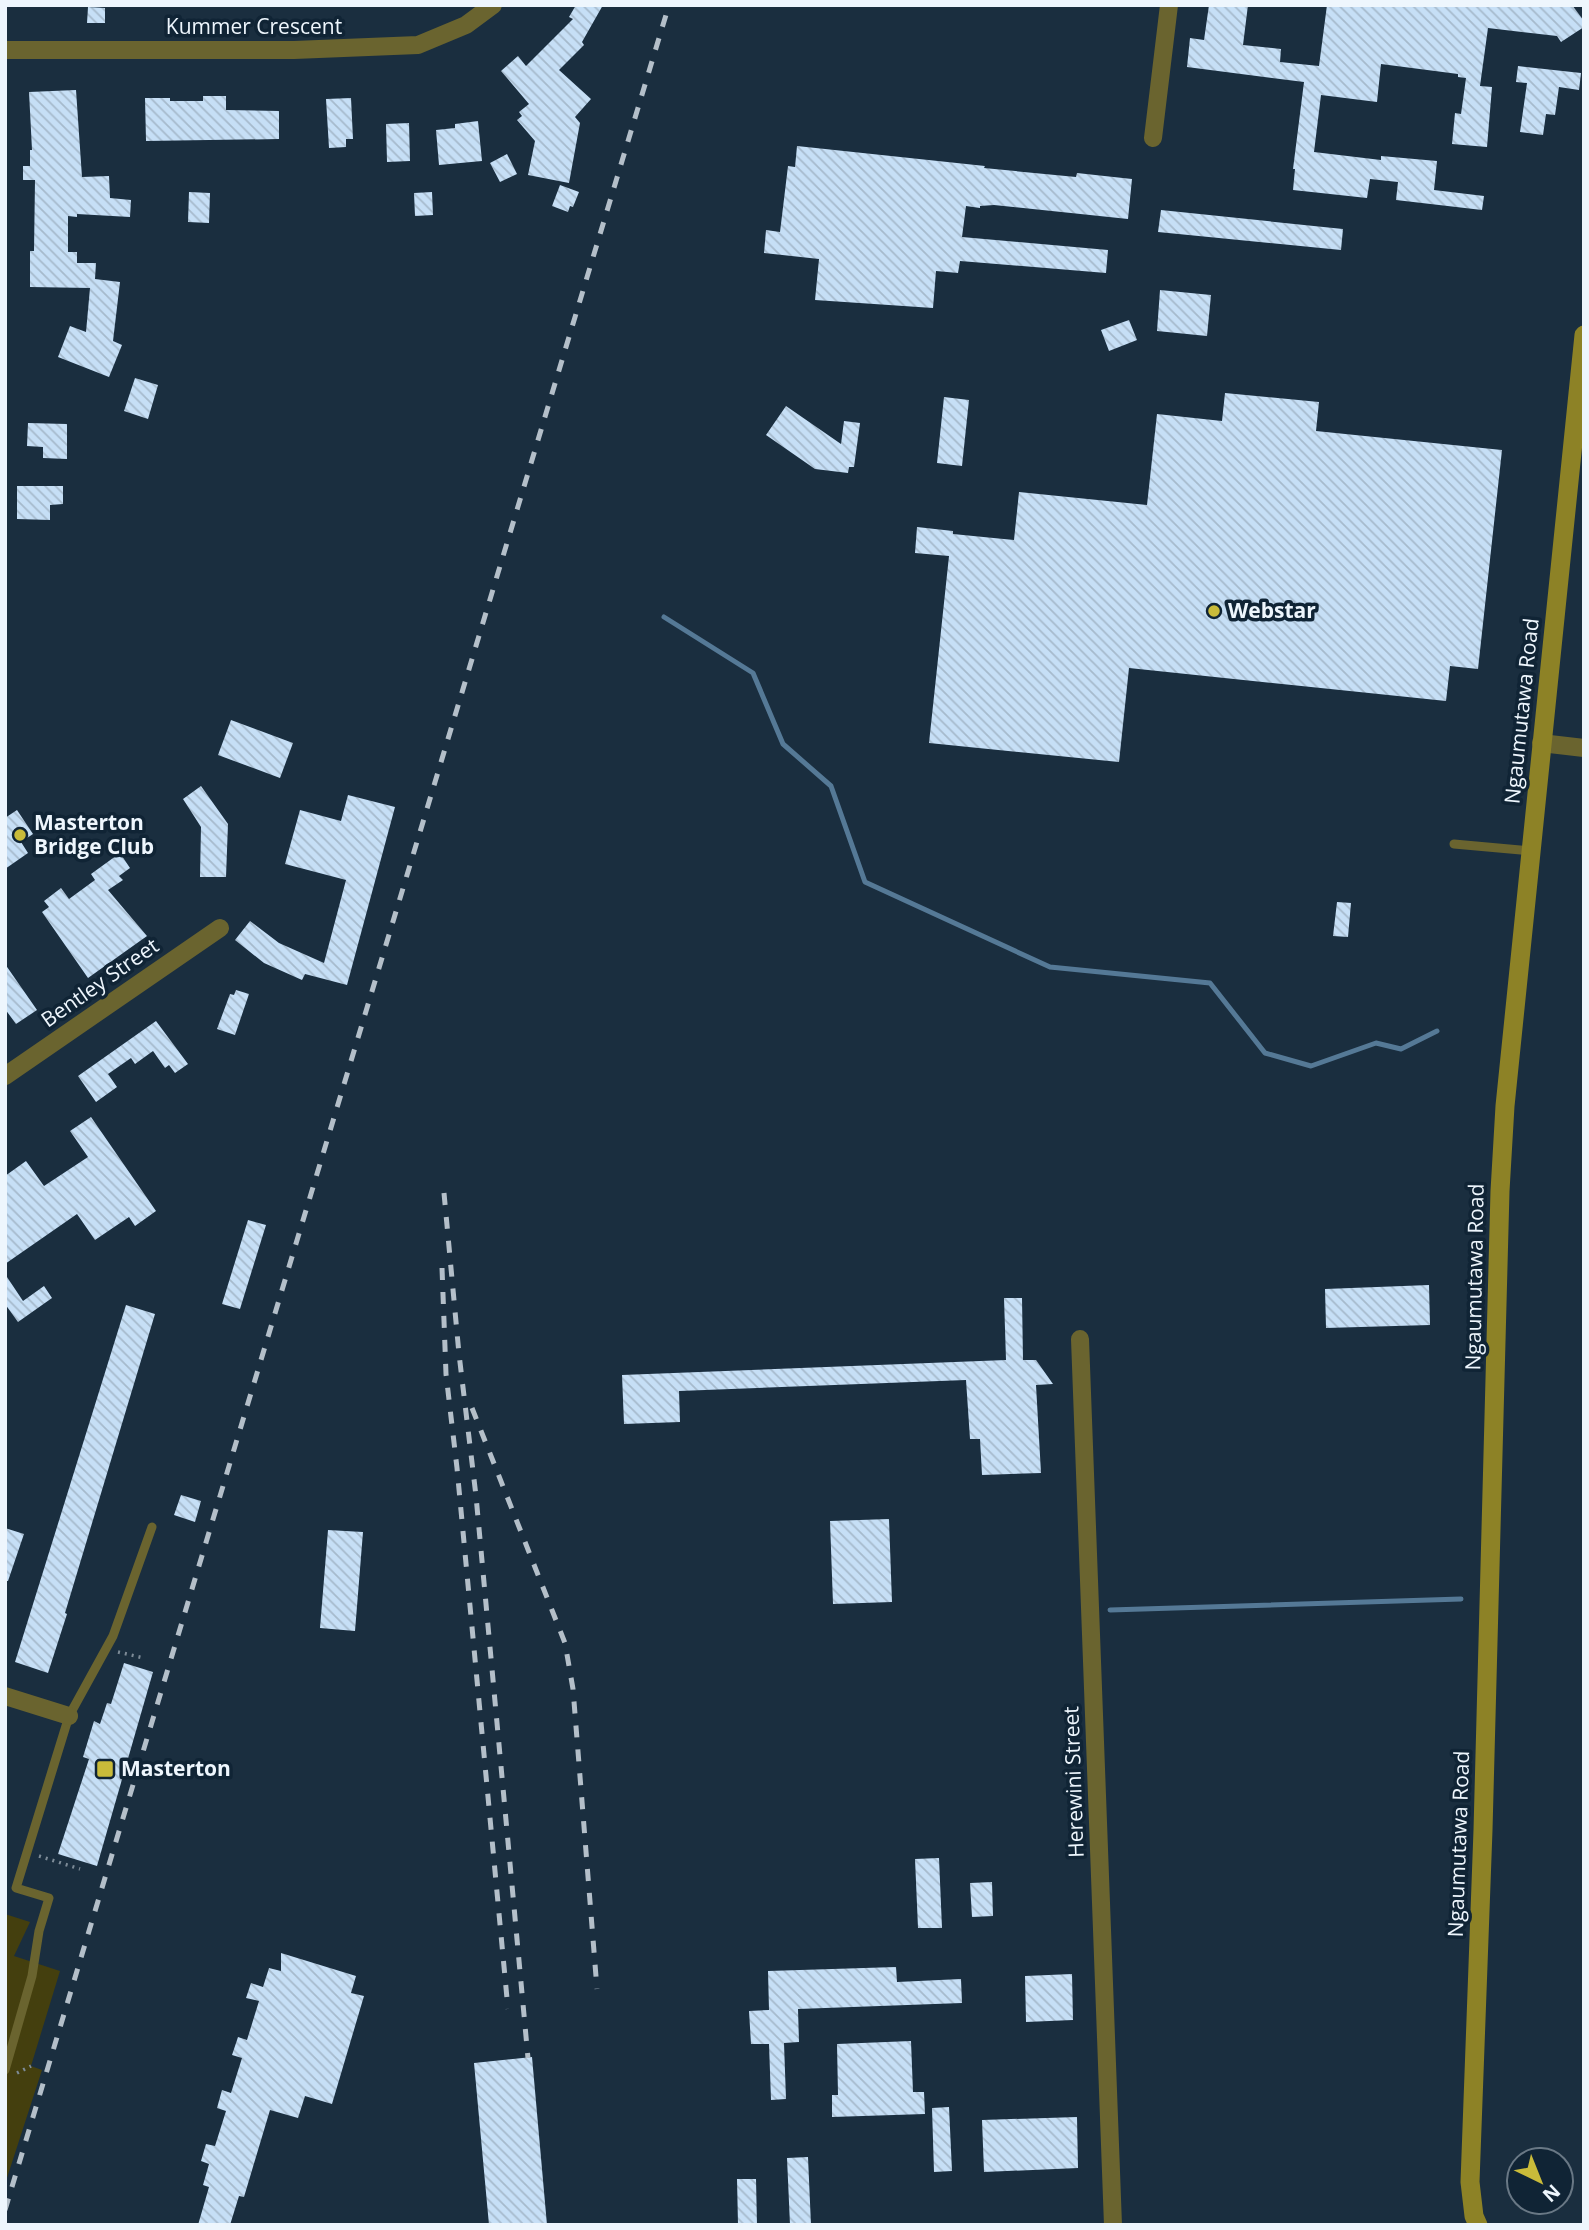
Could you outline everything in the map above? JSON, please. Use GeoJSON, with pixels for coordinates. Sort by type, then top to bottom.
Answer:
{"type":"FeatureCollection","features":[{"type":"Feature","properties":{"kind":"main road","name":"Ngaumutawa Road"},"geometry":{"type":"LineString","coordinates":[[1478,2224],[1470,2182],[1483,1830],[1500,1191],[1505,1106],[1584,335]]}},
{"type":"Feature","properties":{"kind":"street","name":"Kummer Crescent"},"geometry":{"type":"LineString","coordinates":[[5,50],[349,49],[418,45],[466,25],[493,5]]}},
{"type":"Feature","properties":{"kind":"street"},"geometry":{"type":"LineString","coordinates":[[1153,138],[1168,5]]}},
{"type":"Feature","properties":{"kind":"street"},"geometry":{"type":"LineString","coordinates":[[1541,743],[1584,748]]}},
{"type":"Feature","properties":{"kind":"street","name":"Bentley Street"},"geometry":{"type":"LineString","coordinates":[[5,1076],[220,928]]}},
{"type":"Feature","properties":{"kind":"street","name":"Herewini Street"},"geometry":{"type":"LineString","coordinates":[[1080,1339],[1114,2225]]}},
{"type":"Feature","properties":{"kind":"street"},"geometry":{"type":"LineString","coordinates":[[5,1696],[69,1716]]}},
{"type":"Feature","properties":{"kind":"lane"},"geometry":{"type":"LineString","coordinates":[[1454,844],[1531,850]]}},
{"type":"Feature","properties":{"kind":"lane"},"geometry":{"type":"LineString","coordinates":[[5,2070],[32,1976],[39,1931],[49,1898],[16,1888],[69,1716],[113,1636],[152,1527]]}},
{"type":"Feature","properties":{"kind":"path"},"geometry":{"type":"LineString","coordinates":[[106,1649],[144,1658]]}},
{"type":"Feature","properties":{"kind":"path"},"geometry":{"type":"LineString","coordinates":[[27,1852],[80,1869]]}},
{"type":"Feature","properties":{"kind":"path"},"geometry":{"type":"LineString","coordinates":[[16,2074],[31,2066]]}},
{"type":"Feature","properties":{"kind":"shaded area"},"geometry":{"type":"Polygon","coordinates":[[[5,1914],[30,1922],[14,1956],[60,1971],[31,2066],[42,2070],[5,2184],[5,1914]]]}},
{"type":"Feature","properties":{"kind":"building"},"geometry":{"type":"Polygon","coordinates":[[[576,5],[603,5],[582,42],[584,45],[559,70],[591,99],[575,117],[580,123],[569,183],[528,175],[535,141],[517,120],[522,116],[519,112],[529,104],[501,71],[518,56],[526,66],[573,19],[569,17],[576,5]]]}},
{"type":"Feature","properties":{"kind":"building"},"geometry":{"type":"Polygon","coordinates":[[[1209,5],[1248,5],[1243,45],[1281,49],[1280,62],[1319,66],[1327,5],[1572,5],[1584,21],[1584,27],[1561,42],[1557,36],[1488,28],[1480,86],[1492,87],[1487,147],[1452,144],[1455,113],[1461,114],[1466,78],[1458,77],[1458,74],[1381,64],[1377,102],[1321,95],[1314,152],[1381,160],[1381,156],[1437,161],[1434,190],[1484,196],[1482,210],[1396,200],[1398,182],[1370,179],[1367,198],[1293,190],[1293,169],[1304,82],[1187,67],[1190,38],[1204,40],[1209,5]]]}},
{"type":"Feature","properties":{"kind":"building"},"geometry":{"type":"Polygon","coordinates":[[[88,7],[105,8],[105,23],[87,23],[88,7]]]}},
{"type":"Feature","properties":{"kind":"building"},"geometry":{"type":"Polygon","coordinates":[[[1518,66],[1581,73],[1579,90],[1559,87],[1555,115],[1546,114],[1543,135],[1520,132],[1527,83],[1516,82],[1518,66]]]}},
{"type":"Feature","properties":{"kind":"building"},"geometry":{"type":"Polygon","coordinates":[[[76,90],[82,177],[109,176],[110,198],[131,200],[130,217],[77,214],[77,217],[68,216],[68,252],[77,252],[77,263],[96,263],[95,279],[120,282],[113,341],[122,345],[109,377],[58,357],[70,326],[86,332],[90,288],[30,287],[30,251],[34,251],[35,180],[23,180],[23,166],[30,166],[32,150],[29,92],[76,90]]]}},
{"type":"Feature","properties":{"kind":"building"},"geometry":{"type":"Polygon","coordinates":[[[203,96],[226,96],[226,110],[279,111],[279,139],[146,141],[145,98],[203,101],[203,96]]]}},
{"type":"Feature","properties":{"kind":"building"},"geometry":{"type":"Polygon","coordinates":[[[351,98],[353,139],[346,139],[346,147],[329,148],[326,99],[351,98]]]}},
{"type":"Feature","properties":{"kind":"building"},"geometry":{"type":"Polygon","coordinates":[[[478,121],[482,161],[439,165],[436,130],[478,121]]]}},
{"type":"Feature","properties":{"kind":"building"},"geometry":{"type":"Polygon","coordinates":[[[409,123],[410,161],[387,162],[386,124],[409,123]]]}},
{"type":"Feature","properties":{"kind":"building"},"geometry":{"type":"Polygon","coordinates":[[[797,146],[985,166],[984,168],[1076,177],[1077,173],[1132,179],[1128,219],[994,205],[980,208],[966,206],[962,237],[1108,250],[1106,273],[960,261],[958,273],[936,271],[933,308],[815,300],[819,259],[764,253],[766,230],[780,232],[788,166],[795,167],[797,146]]]}},
{"type":"Feature","properties":{"kind":"building"},"geometry":{"type":"Polygon","coordinates":[[[507,154],[517,174],[500,182],[490,163],[507,154]]]}},
{"type":"Feature","properties":{"kind":"building"},"geometry":{"type":"Polygon","coordinates":[[[560,185],[579,192],[568,212],[552,206],[560,185]]]}},
{"type":"Feature","properties":{"kind":"building"},"geometry":{"type":"Polygon","coordinates":[[[189,192],[210,193],[209,223],[188,222],[189,192]]]}},
{"type":"Feature","properties":{"kind":"building"},"geometry":{"type":"Polygon","coordinates":[[[432,192],[433,215],[415,216],[414,193],[432,192]]]}},
{"type":"Feature","properties":{"kind":"building"},"geometry":{"type":"Polygon","coordinates":[[[1161,210],[1343,229],[1341,250],[1158,232],[1161,210]]]}},
{"type":"Feature","properties":{"kind":"building"},"geometry":{"type":"Polygon","coordinates":[[[1160,290],[1211,295],[1207,336],[1157,331],[1160,290]]]}},
{"type":"Feature","properties":{"kind":"building"},"geometry":{"type":"Polygon","coordinates":[[[1129,320],[1137,340],[1109,351],[1101,330],[1129,320]]]}},
{"type":"Feature","properties":{"kind":"building"},"geometry":{"type":"Polygon","coordinates":[[[135,378],[158,385],[148,419],[124,411],[135,378]]]}},
{"type":"Feature","properties":{"kind":"building","name":"Webstar"},"geometry":{"type":"Polygon","coordinates":[[[1225,393],[1319,402],[1316,431],[1502,450],[1478,669],[1450,666],[1446,701],[1129,668],[1119,762],[929,743],[949,556],[915,553],[917,527],[953,531],[953,534],[1014,540],[1019,492],[1147,505],[1157,414],[1222,421],[1225,393]]]}},
{"type":"Feature","properties":{"kind":"building"},"geometry":{"type":"Polygon","coordinates":[[[944,397],[969,400],[962,466],[937,463],[944,397]]]}},
{"type":"Feature","properties":{"kind":"building"},"geometry":{"type":"Polygon","coordinates":[[[786,406],[841,444],[844,421],[860,423],[854,467],[849,467],[848,473],[815,469],[766,435],[786,406]]]}},
{"type":"Feature","properties":{"kind":"building"},"geometry":{"type":"Polygon","coordinates":[[[28,423],[67,424],[67,459],[43,458],[43,447],[27,446],[28,423]]]}},
{"type":"Feature","properties":{"kind":"building"},"geometry":{"type":"Polygon","coordinates":[[[17,486],[63,486],[63,504],[50,505],[50,520],[17,519],[17,486]]]}},
{"type":"Feature","properties":{"kind":"building"},"geometry":{"type":"Polygon","coordinates":[[[231,720],[293,743],[280,778],[218,755],[231,720]]]}},
{"type":"Feature","properties":{"kind":"building"},"geometry":{"type":"Polygon","coordinates":[[[201,786],[228,824],[226,877],[200,877],[201,827],[183,799],[201,786]]]}},
{"type":"Feature","properties":{"kind":"building"},"geometry":{"type":"Polygon","coordinates":[[[348,795],[395,807],[347,985],[305,974],[302,980],[264,963],[235,940],[250,921],[279,943],[324,963],[346,880],[285,864],[300,810],[341,821],[348,795]]]}},
{"type":"Feature","properties":{"kind":"building"},"geometry":{"type":"Polygon","coordinates":[[[17,810],[33,834],[21,842],[28,853],[5,869],[5,818],[17,810]]]}},
{"type":"Feature","properties":{"kind":"building"},"geometry":{"type":"Polygon","coordinates":[[[120,853],[130,868],[119,876],[123,880],[108,890],[147,936],[88,978],[42,912],[49,907],[44,901],[61,888],[69,899],[95,880],[91,874],[120,853]]]}},
{"type":"Feature","properties":{"kind":"building"},"geometry":{"type":"Polygon","coordinates":[[[1337,902],[1351,903],[1348,937],[1333,936],[1337,902]]]}},
{"type":"Feature","properties":{"kind":"building"},"geometry":{"type":"Polygon","coordinates":[[[5,964],[37,1010],[16,1024],[5,1009],[5,964]]]}},
{"type":"Feature","properties":{"kind":"building"},"geometry":{"type":"Polygon","coordinates":[[[236,990],[249,994],[235,1035],[217,1029],[230,994],[234,995],[236,990]]]}},
{"type":"Feature","properties":{"kind":"building"},"geometry":{"type":"Polygon","coordinates":[[[156,1021],[188,1064],[175,1073],[169,1065],[165,1068],[153,1051],[135,1064],[131,1058],[108,1074],[117,1087],[96,1102],[78,1076],[156,1021]]]}},
{"type":"Feature","properties":{"kind":"building"},"geometry":{"type":"Polygon","coordinates":[[[91,1117],[156,1211],[135,1226],[129,1217],[95,1240],[77,1214],[5,1264],[5,1176],[26,1161],[44,1186],[88,1157],[70,1131],[91,1117]]]}},
{"type":"Feature","properties":{"kind":"building"},"geometry":{"type":"Polygon","coordinates":[[[248,1220],[266,1225],[240,1309],[222,1304],[248,1220]]]}},
{"type":"Feature","properties":{"kind":"building"},"geometry":{"type":"Polygon","coordinates":[[[5,1274],[23,1301],[44,1286],[52,1298],[18,1322],[5,1304],[5,1274]]]}},
{"type":"Feature","properties":{"kind":"building"},"geometry":{"type":"Polygon","coordinates":[[[1429,1285],[1430,1325],[1326,1328],[1325,1289],[1429,1285]]]}},
{"type":"Feature","properties":{"kind":"building"},"geometry":{"type":"Polygon","coordinates":[[[1004,1298],[1022,1298],[1023,1360],[1036,1360],[1053,1384],[1036,1385],[1041,1473],[982,1475],[980,1439],[970,1439],[966,1380],[679,1391],[680,1422],[624,1424],[622,1375],[1006,1360],[1004,1298]]]}},
{"type":"Feature","properties":{"kind":"building"},"geometry":{"type":"Polygon","coordinates":[[[126,1305],[155,1314],[48,1673],[15,1662],[126,1305]]]}},
{"type":"Feature","properties":{"kind":"building"},"geometry":{"type":"Polygon","coordinates":[[[181,1495],[201,1501],[195,1522],[174,1515],[181,1495]]]}},
{"type":"Feature","properties":{"kind":"building"},"geometry":{"type":"Polygon","coordinates":[[[889,1519],[892,1602],[833,1604],[830,1521],[889,1519]]]}},
{"type":"Feature","properties":{"kind":"building"},"geometry":{"type":"Polygon","coordinates":[[[5,1528],[24,1534],[8,1581],[5,1581],[5,1528]]]}},
{"type":"Feature","properties":{"kind":"building"},"geometry":{"type":"Polygon","coordinates":[[[328,1530],[363,1532],[355,1631],[320,1628],[328,1530]]]}},
{"type":"Feature","properties":{"kind":"building","name":"Masterton"},"geometry":{"type":"Polygon","coordinates":[[[124,1663],[153,1672],[97,1866],[58,1854],[89,1759],[83,1757],[94,1721],[100,1724],[107,1703],[111,1704],[124,1663]]]}},
{"type":"Feature","properties":{"kind":"building"},"geometry":{"type":"Polygon","coordinates":[[[939,1858],[942,1928],[918,1928],[915,1859],[939,1858]]]}},
{"type":"Feature","properties":{"kind":"building"},"geometry":{"type":"Polygon","coordinates":[[[992,1882],[993,1916],[972,1917],[970,1883],[992,1882]]]}},
{"type":"Feature","properties":{"kind":"building"},"geometry":{"type":"Polygon","coordinates":[[[281,1953],[356,1976],[351,1993],[364,1996],[332,2104],[305,2096],[298,2118],[270,2110],[244,2197],[239,2196],[230,2225],[198,2225],[209,2187],[203,2185],[209,2164],[201,2161],[206,2144],[215,2146],[226,2111],[217,2108],[222,2090],[231,2093],[242,2058],[232,2055],[238,2037],[247,2040],[259,2001],[246,1998],[251,1983],[263,1987],[269,1968],[281,1971],[281,1953]]]}},
{"type":"Feature","properties":{"kind":"building"},"geometry":{"type":"Polygon","coordinates":[[[896,1967],[897,1982],[961,1979],[962,2003],[798,2009],[799,2042],[784,2043],[786,2099],[771,2100],[769,2044],[751,2044],[749,2011],[769,2010],[768,1971],[896,1967]]]}},
{"type":"Feature","properties":{"kind":"building"},"geometry":{"type":"Polygon","coordinates":[[[1072,1974],[1073,2020],[1026,2022],[1025,1976],[1072,1974]]]}},
{"type":"Feature","properties":{"kind":"building"},"geometry":{"type":"Polygon","coordinates":[[[911,2041],[913,2092],[924,2092],[925,2114],[832,2117],[832,2095],[838,2095],[837,2044],[911,2041]]]}},
{"type":"Feature","properties":{"kind":"building"},"geometry":{"type":"Polygon","coordinates":[[[532,2057],[547,2225],[489,2225],[474,2063],[532,2057]]]}},
{"type":"Feature","properties":{"kind":"building"},"geometry":{"type":"Polygon","coordinates":[[[949,2107],[952,2171],[934,2172],[932,2108],[949,2107]]]}},
{"type":"Feature","properties":{"kind":"building"},"geometry":{"type":"Polygon","coordinates":[[[1077,2117],[1078,2168],[984,2172],[982,2120],[1077,2117]]]}},
{"type":"Feature","properties":{"kind":"building"},"geometry":{"type":"Polygon","coordinates":[[[808,2157],[811,2225],[790,2225],[787,2158],[808,2157]]]}},
{"type":"Feature","properties":{"kind":"building"},"geometry":{"type":"Polygon","coordinates":[[[737,2179],[756,2179],[757,2225],[738,2225],[737,2179]]]}},
{"type":"Feature","properties":{"kind":"waterway"},"geometry":{"type":"LineString","coordinates":[[664,617],[753,673],[783,744],[831,786],[865,882],[1050,967],[1210,983],[1265,1053],[1311,1066],[1376,1043],[1401,1049],[1437,1031]]}},
{"type":"Feature","properties":{"kind":"waterway"},"geometry":{"type":"LineString","coordinates":[[1110,1610],[1461,1599]]}},
{"type":"Feature","properties":{"kind":"railway"},"geometry":{"type":"LineString","coordinates":[[5,2210],[669,5]]}},
{"type":"Feature","properties":{"kind":"railway"},"geometry":{"type":"LineString","coordinates":[[444,1193],[476,1496],[528,2058]]}},
{"type":"Feature","properties":{"kind":"railway"},"geometry":{"type":"LineString","coordinates":[[442,1268],[446,1374],[508,2009]]}},
{"type":"Feature","properties":{"kind":"railway"},"geometry":{"type":"LineString","coordinates":[[472,1408],[565,1643],[573,1689],[597,1989]]}},
{"type":"Feature","properties":{"kind":"place","name":"Webstar"},"geometry":{"type":"Point","coordinates":[1214,611]}},
{"type":"Feature","properties":{"kind":"place","name":"Masterton Bridge Club"},"geometry":{"type":"Point","coordinates":[20,835]}},
{"type":"Feature","properties":{"kind":"place","name":"Masterton"},"geometry":{"type":"Point","coordinates":[105,1769]}}]}
